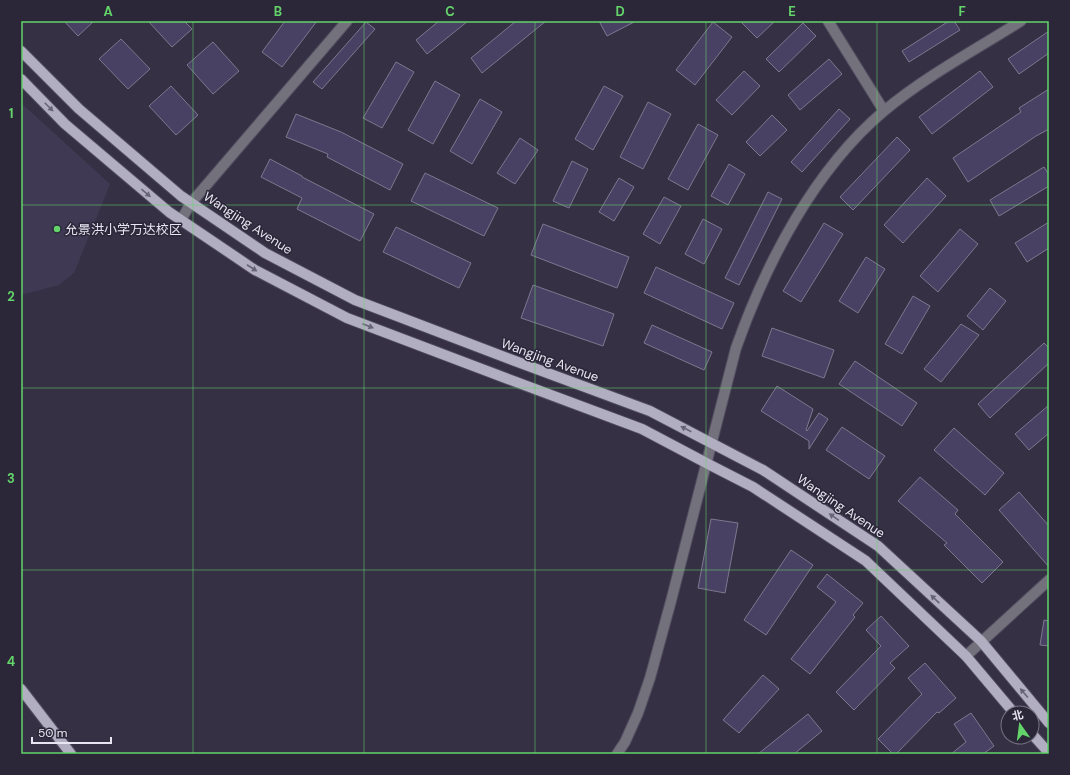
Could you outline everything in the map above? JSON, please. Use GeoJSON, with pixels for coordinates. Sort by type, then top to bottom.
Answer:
{"type":"FeatureCollection","features":[{"type":"Feature","properties":{"kind":"main road","name":"Wangjing Avenue"},"geometry":{"type":"LineString","coordinates":[[21,51],[79,109],[181,196],[265,253],[355,300],[650,411],[712,442],[763,470],[878,546],[981,641],[1049,723]]}},
{"type":"Feature","properties":{"kind":"main road"},"geometry":{"type":"LineString","coordinates":[[21,79],[65,124],[169,212],[255,270],[347,318],[642,429],[753,486],[866,562],[966,656],[1007,705]]}},
{"type":"Feature","properties":{"kind":"main road"},"geometry":{"type":"LineString","coordinates":[[21,689],[71,754]]}},
{"type":"Feature","properties":{"kind":"main road"},"geometry":{"type":"LineString","coordinates":[[1040,743],[1049,753]]}},
{"type":"Feature","properties":{"kind":"street"},"geometry":{"type":"LineString","coordinates":[[181,220],[191,203],[347,21]]}},
{"type":"Feature","properties":{"kind":"street"},"geometry":{"type":"LineString","coordinates":[[828,21],[884,111]]}},
{"type":"Feature","properties":{"kind":"street"},"geometry":{"type":"LineString","coordinates":[[617,754],[632,729],[645,694],[671,602],[736,348],[756,298],[774,260],[802,208],[820,181],[847,146],[884,111],[934,75],[1021,21]]}},
{"type":"Feature","properties":{"kind":"street"},"geometry":{"type":"LineString","coordinates":[[966,656],[1049,580]]}},
{"type":"Feature","properties":{"kind":"shaded area","name":"允景洪小学万达校区"},"geometry":{"type":"Polygon","coordinates":[[[21,103],[110,184],[74,273],[59,285],[21,295],[21,103]]]}},
{"type":"Feature","properties":{"kind":"building"},"geometry":{"type":"Polygon","coordinates":[[[64,21],[94,21],[78,36],[64,21]]]}},
{"type":"Feature","properties":{"kind":"building"},"geometry":{"type":"Polygon","coordinates":[[[148,21],[184,21],[192,29],[172,47],[148,21]]]}},
{"type":"Feature","properties":{"kind":"building"},"geometry":{"type":"Polygon","coordinates":[[[285,21],[317,21],[282,67],[262,52],[285,21]]]}},
{"type":"Feature","properties":{"kind":"building"},"geometry":{"type":"Polygon","coordinates":[[[439,21],[468,21],[427,54],[416,40],[439,21]]]}},
{"type":"Feature","properties":{"kind":"building"},"geometry":{"type":"Polygon","coordinates":[[[516,21],[546,21],[482,73],[471,58],[516,21]]]}},
{"type":"Feature","properties":{"kind":"building"},"geometry":{"type":"Polygon","coordinates":[[[599,21],[636,21],[607,36],[599,21]]]}},
{"type":"Feature","properties":{"kind":"building"},"geometry":{"type":"Polygon","coordinates":[[[740,21],[775,21],[757,38],[740,21]]]}},
{"type":"Feature","properties":{"kind":"building"},"geometry":{"type":"Polygon","coordinates":[[[949,21],[954,21],[960,30],[909,62],[902,51],[949,21]]]}},
{"type":"Feature","properties":{"kind":"building"},"geometry":{"type":"Polygon","coordinates":[[[366,22],[375,29],[322,89],[313,82],[366,22]]]}},
{"type":"Feature","properties":{"kind":"building"},"geometry":{"type":"Polygon","coordinates":[[[713,22],[732,37],[695,85],[676,70],[713,22]]]}},
{"type":"Feature","properties":{"kind":"building"},"geometry":{"type":"Polygon","coordinates":[[[803,23],[816,36],[779,72],[766,59],[803,23]]]}},
{"type":"Feature","properties":{"kind":"building"},"geometry":{"type":"Polygon","coordinates":[[[1049,31],[1049,53],[1019,74],[1008,59],[1049,31]]]}},
{"type":"Feature","properties":{"kind":"building"},"geometry":{"type":"Polygon","coordinates":[[[121,39],[150,69],[128,89],[99,59],[121,39]]]}},
{"type":"Feature","properties":{"kind":"building"},"geometry":{"type":"Polygon","coordinates":[[[213,42],[239,71],[213,94],[187,65],[213,42]]]}},
{"type":"Feature","properties":{"kind":"building"},"geometry":{"type":"Polygon","coordinates":[[[829,59],[842,74],[800,110],[788,95],[829,59]]]}},
{"type":"Feature","properties":{"kind":"building"},"geometry":{"type":"Polygon","coordinates":[[[396,62],[414,72],[382,128],[363,118],[396,62]]]}},
{"type":"Feature","properties":{"kind":"building"},"geometry":{"type":"Polygon","coordinates":[[[744,71],[760,86],[732,115],[716,100],[744,71]]]}},
{"type":"Feature","properties":{"kind":"building"},"geometry":{"type":"Polygon","coordinates":[[[980,71],[993,87],[932,134],[919,117],[980,71]]]}},
{"type":"Feature","properties":{"kind":"building"},"geometry":{"type":"Polygon","coordinates":[[[435,81],[460,95],[433,144],[408,130],[435,81]]]}},
{"type":"Feature","properties":{"kind":"building"},"geometry":{"type":"Polygon","coordinates":[[[171,86],[198,115],[176,135],[149,106],[171,86]]]}},
{"type":"Feature","properties":{"kind":"building"},"geometry":{"type":"Polygon","coordinates":[[[604,86],[623,96],[593,150],[575,139],[604,86]]]}},
{"type":"Feature","properties":{"kind":"building"},"geometry":{"type":"Polygon","coordinates":[[[1049,89],[1049,129],[1036,136],[968,182],[953,158],[1021,112],[1019,108],[1049,89]]]}},
{"type":"Feature","properties":{"kind":"building"},"geometry":{"type":"Polygon","coordinates":[[[480,99],[502,112],[472,164],[450,151],[480,99]]]}},
{"type":"Feature","properties":{"kind":"building"},"geometry":{"type":"Polygon","coordinates":[[[648,102],[671,114],[643,169],[620,157],[648,102]]]}},
{"type":"Feature","properties":{"kind":"building"},"geometry":{"type":"Polygon","coordinates":[[[839,109],[850,119],[802,172],[791,162],[839,109]]]}},
{"type":"Feature","properties":{"kind":"building"},"geometry":{"type":"Polygon","coordinates":[[[296,114],[341,132],[403,164],[390,190],[327,157],[328,154],[286,137],[296,114]]]}},
{"type":"Feature","properties":{"kind":"building"},"geometry":{"type":"Polygon","coordinates":[[[772,115],[787,130],[760,156],[746,142],[772,115]]]}},
{"type":"Feature","properties":{"kind":"building"},"geometry":{"type":"Polygon","coordinates":[[[698,124],[718,135],[688,190],[668,179],[698,124]]]}},
{"type":"Feature","properties":{"kind":"building"},"geometry":{"type":"Polygon","coordinates":[[[897,137],[910,150],[853,210],[840,197],[897,137]]]}},
{"type":"Feature","properties":{"kind":"building"},"geometry":{"type":"Polygon","coordinates":[[[520,138],[538,150],[515,184],[497,173],[520,138]]]}},
{"type":"Feature","properties":{"kind":"building"},"geometry":{"type":"Polygon","coordinates":[[[270,159],[374,214],[360,241],[297,209],[302,198],[261,177],[270,159]]]}},
{"type":"Feature","properties":{"kind":"building"},"geometry":{"type":"Polygon","coordinates":[[[572,161],[588,169],[569,208],[553,201],[572,161]]]}},
{"type":"Feature","properties":{"kind":"building"},"geometry":{"type":"Polygon","coordinates":[[[729,164],[745,174],[728,205],[711,196],[729,164]]]}},
{"type":"Feature","properties":{"kind":"building"},"geometry":{"type":"Polygon","coordinates":[[[1044,167],[1049,175],[1049,186],[999,216],[990,200],[1044,167]]]}},
{"type":"Feature","properties":{"kind":"building"},"geometry":{"type":"Polygon","coordinates":[[[425,173],[498,208],[484,236],[411,201],[425,173]]]}},
{"type":"Feature","properties":{"kind":"building"},"geometry":{"type":"Polygon","coordinates":[[[619,178],[634,187],[614,221],[599,212],[619,178]]]}},
{"type":"Feature","properties":{"kind":"building"},"geometry":{"type":"Polygon","coordinates":[[[927,178],[946,196],[903,243],[884,225],[927,178]]]}},
{"type":"Feature","properties":{"kind":"building"},"geometry":{"type":"Polygon","coordinates":[[[768,192],[782,199],[739,285],[725,278],[768,192]]]}},
{"type":"Feature","properties":{"kind":"building"},"geometry":{"type":"Polygon","coordinates":[[[664,197],[681,206],[660,244],[643,234],[664,197]]]}},
{"type":"Feature","properties":{"kind":"building"},"geometry":{"type":"Polygon","coordinates":[[[703,219],[722,229],[704,264],[685,254],[703,219]]]}},
{"type":"Feature","properties":{"kind":"building"},"geometry":{"type":"Polygon","coordinates":[[[1049,222],[1049,248],[1027,262],[1015,243],[1049,222]]]}},
{"type":"Feature","properties":{"kind":"building"},"geometry":{"type":"Polygon","coordinates":[[[824,223],[843,234],[801,302],[783,291],[824,223]]]}},
{"type":"Feature","properties":{"kind":"building"},"geometry":{"type":"Polygon","coordinates":[[[543,224],[629,257],[617,288],[531,255],[543,224]]]}},
{"type":"Feature","properties":{"kind":"building"},"geometry":{"type":"Polygon","coordinates":[[[396,227],[471,263],[459,288],[383,252],[396,227]]]}},
{"type":"Feature","properties":{"kind":"building"},"geometry":{"type":"Polygon","coordinates":[[[960,229],[978,244],[938,292],[920,276],[960,229]]]}},
{"type":"Feature","properties":{"kind":"building"},"geometry":{"type":"Polygon","coordinates":[[[866,257],[885,269],[858,313],[839,301],[866,257]]]}},
{"type":"Feature","properties":{"kind":"building"},"geometry":{"type":"Polygon","coordinates":[[[656,267],[734,303],[722,329],[644,293],[656,267]]]}},
{"type":"Feature","properties":{"kind":"building"},"geometry":{"type":"Polygon","coordinates":[[[533,285],[614,314],[603,346],[521,318],[533,285]]]}},
{"type":"Feature","properties":{"kind":"building"},"geometry":{"type":"Polygon","coordinates":[[[990,288],[1006,301],[983,330],[967,316],[990,288]]]}},
{"type":"Feature","properties":{"kind":"building"},"geometry":{"type":"Polygon","coordinates":[[[913,296],[930,306],[902,354],[885,344],[913,296]]]}},
{"type":"Feature","properties":{"kind":"building"},"geometry":{"type":"Polygon","coordinates":[[[961,324],[979,335],[941,382],[924,369],[961,324]]]}},
{"type":"Feature","properties":{"kind":"building"},"geometry":{"type":"Polygon","coordinates":[[[652,325],[712,352],[704,370],[644,343],[652,325]]]}},
{"type":"Feature","properties":{"kind":"building"},"geometry":{"type":"Polygon","coordinates":[[[772,328],[834,350],[824,378],[762,356],[772,328]]]}},
{"type":"Feature","properties":{"kind":"building"},"geometry":{"type":"Polygon","coordinates":[[[1044,343],[1049,348],[1049,363],[990,418],[978,404],[1044,343]]]}},
{"type":"Feature","properties":{"kind":"building"},"geometry":{"type":"Polygon","coordinates":[[[855,361],[917,403],[902,426],[839,384],[855,361]]]}},
{"type":"Feature","properties":{"kind":"building"},"geometry":{"type":"Polygon","coordinates":[[[777,386],[813,409],[806,430],[807,431],[819,413],[828,419],[809,449],[809,441],[761,411],[777,386]]]}},
{"type":"Feature","properties":{"kind":"building"},"geometry":{"type":"Polygon","coordinates":[[[1049,405],[1049,433],[1029,450],[1015,434],[1049,405]]]}},
{"type":"Feature","properties":{"kind":"building"},"geometry":{"type":"Polygon","coordinates":[[[842,427],[885,456],[869,479],[826,450],[842,427]]]}},
{"type":"Feature","properties":{"kind":"building"},"geometry":{"type":"Polygon","coordinates":[[[954,428],[1004,473],[985,495],[934,450],[954,428]]]}},
{"type":"Feature","properties":{"kind":"building"},"geometry":{"type":"Polygon","coordinates":[[[920,477],[958,510],[955,514],[1003,562],[982,583],[944,545],[947,543],[898,501],[920,477]]]}},
{"type":"Feature","properties":{"kind":"building"},"geometry":{"type":"Polygon","coordinates":[[[1019,492],[1049,526],[1049,567],[999,510],[1019,492]]]}},
{"type":"Feature","properties":{"kind":"building"},"geometry":{"type":"Polygon","coordinates":[[[711,519],[738,523],[725,593],[698,588],[711,519]]]}},
{"type":"Feature","properties":{"kind":"building"},"geometry":{"type":"Polygon","coordinates":[[[791,550],[813,565],[766,635],[744,620],[791,550]]]}},
{"type":"Feature","properties":{"kind":"building"},"geometry":{"type":"Polygon","coordinates":[[[827,574],[863,603],[853,615],[855,617],[810,674],[791,659],[836,602],[817,587],[827,574]]]}},
{"type":"Feature","properties":{"kind":"building"},"geometry":{"type":"Polygon","coordinates":[[[881,616],[909,646],[890,663],[895,668],[854,710],[836,692],[881,646],[866,630],[881,616]]]}},
{"type":"Feature","properties":{"kind":"building"},"geometry":{"type":"Polygon","coordinates":[[[1044,620],[1049,621],[1049,646],[1040,645],[1044,620]]]}},
{"type":"Feature","properties":{"kind":"building"},"geometry":{"type":"Polygon","coordinates":[[[925,663],[956,698],[939,713],[937,712],[896,754],[893,754],[878,739],[922,694],[908,678],[925,663]]]}},
{"type":"Feature","properties":{"kind":"building"},"geometry":{"type":"Polygon","coordinates":[[[763,675],[779,689],[739,733],[723,720],[763,675]]]}},
{"type":"Feature","properties":{"kind":"building"},"geometry":{"type":"Polygon","coordinates":[[[971,713],[994,746],[983,754],[951,754],[966,742],[954,724],[971,713]]]}},
{"type":"Feature","properties":{"kind":"building"},"geometry":{"type":"Polygon","coordinates":[[[808,714],[822,731],[794,754],[758,754],[808,714]]]}},
{"type":"Feature","properties":{"kind":"place","name":"允景洪小学万达校区"},"geometry":{"type":"Point","coordinates":[57,229]}}]}
